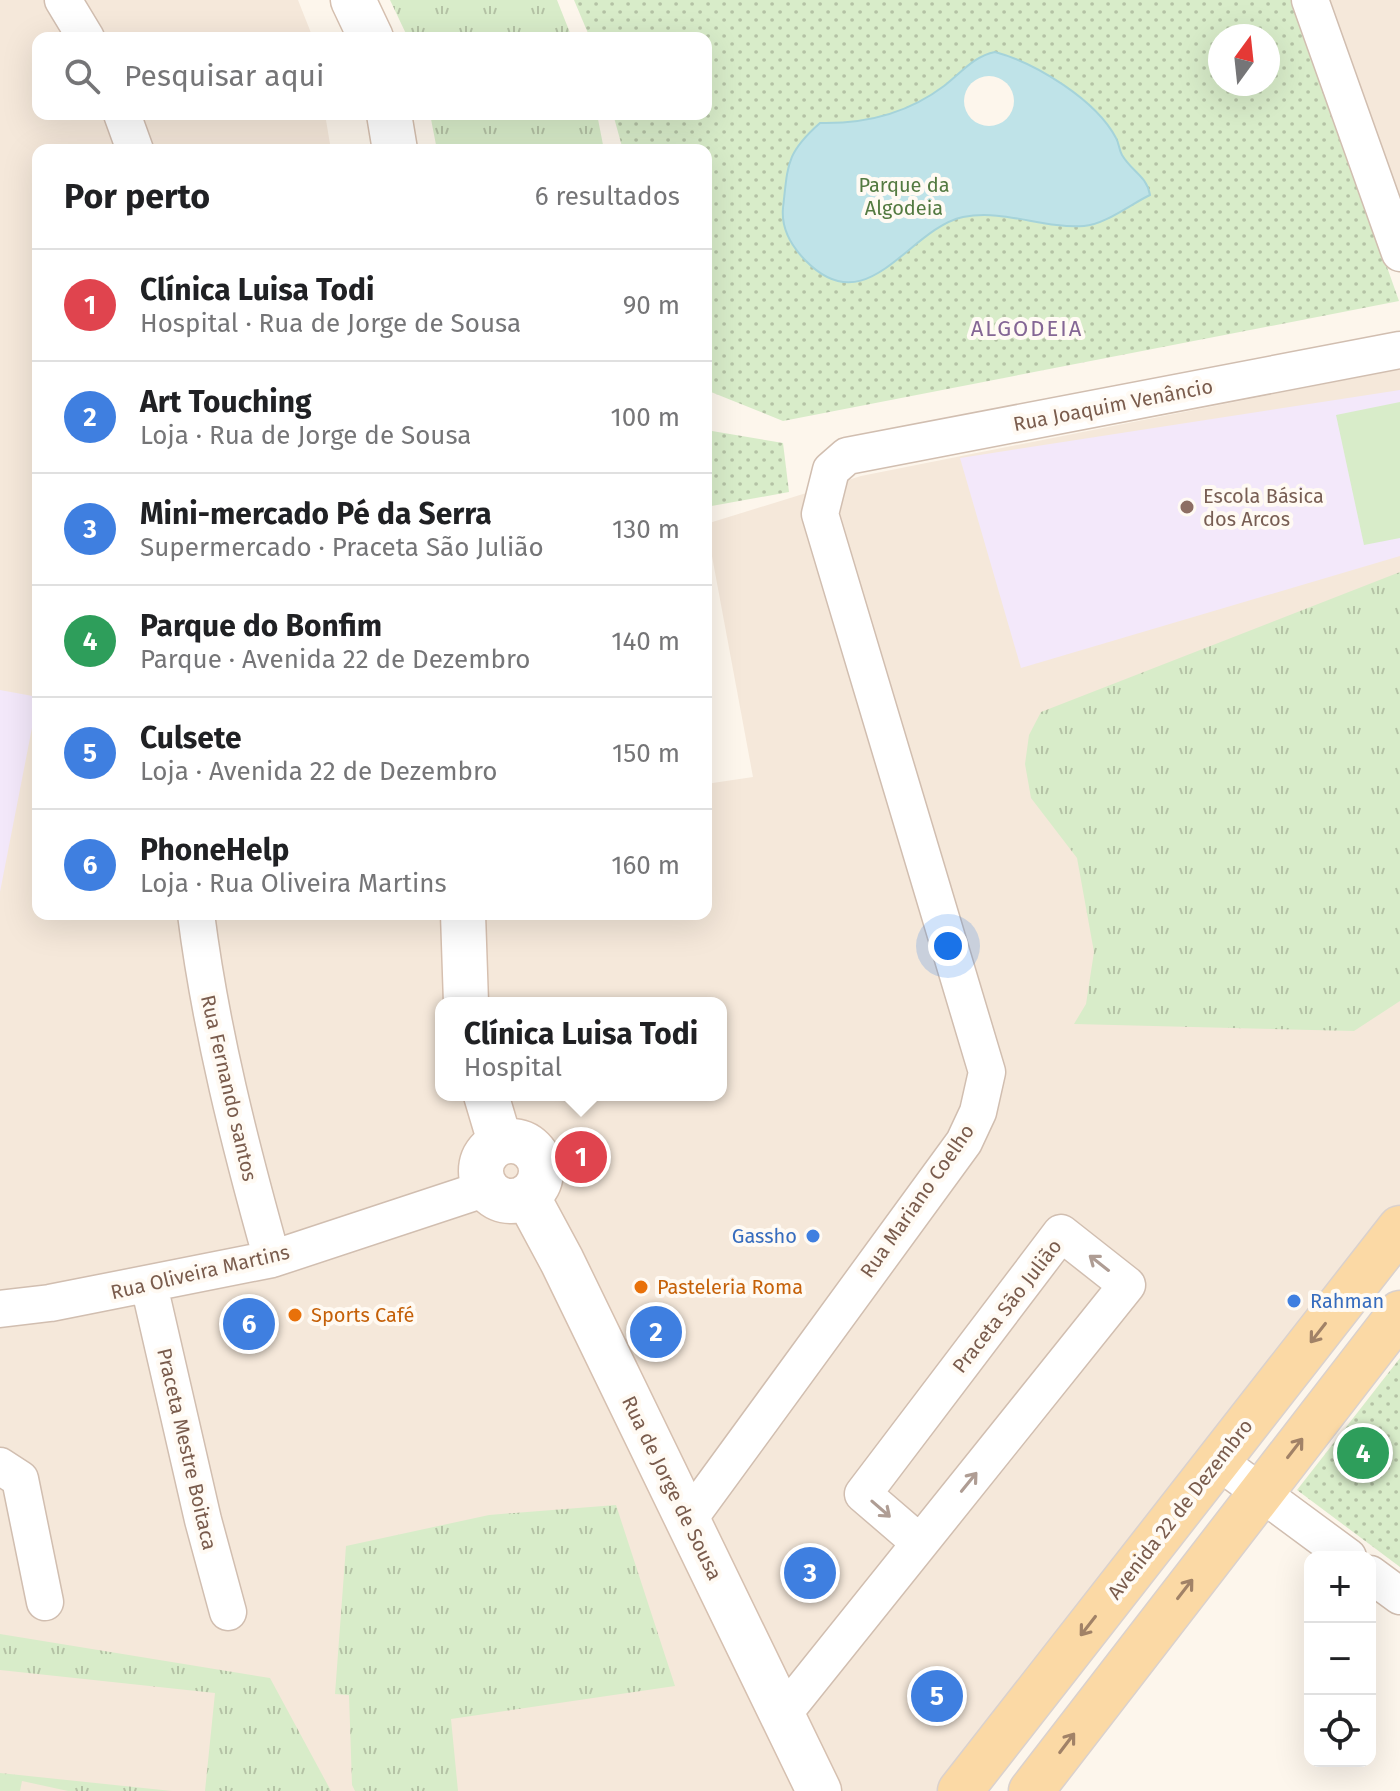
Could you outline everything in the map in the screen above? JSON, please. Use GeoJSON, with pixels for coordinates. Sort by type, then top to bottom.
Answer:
{"type":"FeatureCollection","features":[{"type":"Feature","properties":{"kind":"main road","name":"Avenida 22 de Dezembro"},"geometry":{"type":"LineString","coordinates":[[960,1791],[1400,1228]]}},
{"type":"Feature","properties":{"kind":"main road"},"geometry":{"type":"LineString","coordinates":[[1031,1791],[1400,1313]]}},
{"type":"Feature","properties":{"kind":"street"},"geometry":{"type":"LineString","coordinates":[[63,0],[82,32]]}},
{"type":"Feature","properties":{"kind":"street"},"geometry":{"type":"LineString","coordinates":[[353,0],[368,32]]}},
{"type":"Feature","properties":{"kind":"street"},"geometry":{"type":"LineString","coordinates":[[1310,0],[1400,253]]}},
{"type":"Feature","properties":{"kind":"street"},"geometry":{"type":"LineString","coordinates":[[124,120],[133,144]]}},
{"type":"Feature","properties":{"kind":"street"},"geometry":{"type":"LineString","coordinates":[[390,120],[394,144]]}},
{"type":"Feature","properties":{"kind":"street","name":"Rua Joaquim Venâncio"},"geometry":{"type":"LineString","coordinates":[[831,470],[847,456],[1400,350]]}},
{"type":"Feature","properties":{"kind":"street","name":"Rua Mariano Coelho"},"geometry":{"type":"LineString","coordinates":[[688,1520],[964,1142],[978,1112],[987,1072],[820,514],[831,470]]}},
{"type":"Feature","properties":{"kind":"street","name":"Rua Fernando santos"},"geometry":{"type":"LineString","coordinates":[[197,920],[207,997],[244,1157],[272,1259]]}},
{"type":"Feature","properties":{"kind":"street"},"geometry":{"type":"LineString","coordinates":[[463,920],[466,997]]}},
{"type":"Feature","properties":{"kind":"street"},"geometry":{"type":"LineString","coordinates":[[488,1101],[500,1142],[520,1141],[536,1154],[541,1174],[538,1184],[507,1192]]}},
{"type":"Feature","properties":{"kind":"street","name":"Rua de Jorge de Sousa"},"geometry":{"type":"LineString","coordinates":[[507,1192],[688,1520],[822,1788]]}},
{"type":"Feature","properties":{"kind":"street","name":"Rua Oliveira Martins"},"geometry":{"type":"LineString","coordinates":[[0,1309],[149,1285],[272,1259],[507,1192]]}},
{"type":"Feature","properties":{"kind":"street","name":"Praceta São Julião"},"geometry":{"type":"LineString","coordinates":[[783,1714],[1127,1285],[1061,1233],[863,1494],[920,1543]]}},
{"type":"Feature","properties":{"kind":"street","name":"Praceta Mestre Boitaca"},"geometry":{"type":"LineString","coordinates":[[149,1285],[228,1612]]}},
{"type":"Feature","properties":{"kind":"street"},"geometry":{"type":"LineString","coordinates":[[1218,1461],[1340,1551]]}},
{"type":"Feature","properties":{"kind":"street"},"geometry":{"type":"LineString","coordinates":[[0,1466],[20,1479],[45,1602]]}},
{"type":"Feature","properties":{"kind":"street"},"geometry":{"type":"LineString","coordinates":[[1376,1578],[1400,1596]]}},
{"type":"Feature","properties":{"kind":"shaded area"},"geometry":{"type":"Polygon","coordinates":[[[0,0],[298,0],[311,32],[32,32],[32,120],[326,120],[330,144],[32,144],[32,920],[712,920],[712,783],[753,777],[712,556],[712,522],[861,476],[1400,369],[1400,1206],[969,1791],[0,1791],[0,0]]]}},
{"type":"Feature","properties":{"kind":"shaded area"},"geometry":{"type":"Polygon","coordinates":[[[1325,0],[1400,0],[1400,228],[1325,0]]]}},
{"type":"Feature","properties":{"kind":"shaded area","name":"Escola Básica dos Arcos"},"geometry":{"type":"Polygon","coordinates":[[[1400,390],[1400,556],[1021,668],[960,458],[1400,390]]]}},
{"type":"Feature","properties":{"kind":"shaded area"},"geometry":{"type":"Polygon","coordinates":[[[0,690],[32,696],[32,728],[0,892],[0,690]]]}},
{"type":"Feature","properties":{"kind":"green space"},"geometry":{"type":"Polygon","coordinates":[[[390,0],[557,0],[570,32],[405,32],[390,0]]]}},
{"type":"Feature","properties":{"kind":"green space","name":"Parque da Algodeia"},"geometry":{"type":"Polygon","coordinates":[[[574,0],[1293,0],[1399,301],[783,421],[712,392],[712,144],[621,144],[615,120],[712,120],[712,32],[587,32],[574,0]]]}},
{"type":"Feature","properties":{"kind":"green space"},"geometry":{"type":"Polygon","coordinates":[[[431,120],[598,120],[603,144],[436,144],[431,120]]]}},
{"type":"Feature","properties":{"kind":"green space"},"geometry":{"type":"Polygon","coordinates":[[[1400,402],[1400,538],[1364,545],[1336,415],[1400,402]]]}},
{"type":"Feature","properties":{"kind":"green space"},"geometry":{"type":"Polygon","coordinates":[[[712,431],[783,443],[789,492],[712,506],[712,431]]]}},
{"type":"Feature","properties":{"kind":"green space"},"geometry":{"type":"Polygon","coordinates":[[[1400,572],[1400,1001],[1354,1031],[1074,1024],[1086,1004],[1094,952],[1077,858],[1031,798],[1025,764],[1029,735],[1041,712],[1400,572]]]}},
{"type":"Feature","properties":{"kind":"green space"},"geometry":{"type":"Polygon","coordinates":[[[1400,1358],[1400,1567],[1297,1490],[1400,1358]]]}},
{"type":"Feature","properties":{"kind":"green space"},"geometry":{"type":"Polygon","coordinates":[[[616,1505],[675,1686],[451,1719],[458,1791],[355,1791],[352,1785],[349,1695],[335,1694],[346,1546],[489,1515],[616,1505]]]}},
{"type":"Feature","properties":{"kind":"green space"},"geometry":{"type":"Polygon","coordinates":[[[0,1634],[270,1678],[331,1791],[205,1791],[215,1693],[0,1670],[0,1634]]]}},
{"type":"Feature","properties":{"kind":"green space"},"geometry":{"type":"Polygon","coordinates":[[[0,1773],[172,1791],[68,1791],[22,1781],[20,1791],[0,1791],[0,1773]]]}},
{"type":"Feature","properties":{"kind":"water"},"geometry":{"type":"Polygon","coordinates":[[[995,52],[1046,74],[1080,97],[1107,124],[1121,153],[1146,183],[1150,195],[1109,218],[1084,226],[1054,225],[994,215],[963,217],[943,225],[868,278],[849,282],[828,278],[806,261],[788,237],[783,208],[791,160],[809,133],[820,123],[870,119],[915,104],[944,86],[974,61],[995,52]]]}},
{"type":"Feature","properties":{"kind":"pier"},"geometry":{"type":"Polygon","coordinates":[[[989,76],[1007,83],[1014,101],[1007,119],[989,126],[971,119],[964,101],[971,83],[989,76]]]}},
{"type":"Feature","properties":{"kind":"place","name":"Escola Básica dos Arcos"},"geometry":{"type":"Point","coordinates":[1187,507]}},
{"type":"Feature","properties":{"kind":"place","name":"Clínica Luisa Todi"},"geometry":{"type":"Point","coordinates":[581,1157]}},
{"type":"Feature","properties":{"kind":"place","name":"Gassho"},"geometry":{"type":"Point","coordinates":[813,1236]}},
{"type":"Feature","properties":{"kind":"place","name":"Pasteleria Roma"},"geometry":{"type":"Point","coordinates":[641,1287]}},
{"type":"Feature","properties":{"kind":"place","name":"Rahman"},"geometry":{"type":"Point","coordinates":[1294,1301]}},
{"type":"Feature","properties":{"kind":"place","name":"Sports Café"},"geometry":{"type":"Point","coordinates":[295,1315]}},
{"type":"Feature","properties":{"kind":"place","name":"PhoneHelp"},"geometry":{"type":"Point","coordinates":[249,1324]}},
{"type":"Feature","properties":{"kind":"place","name":"Art Touching"},"geometry":{"type":"Point","coordinates":[656,1332]}},
{"type":"Feature","properties":{"kind":"place","name":"Parque do Bonfim"},"geometry":{"type":"Point","coordinates":[1363,1453]}},
{"type":"Feature","properties":{"kind":"place","name":"Mini-mercado Pé da Serra"},"geometry":{"type":"Point","coordinates":[810,1573]}},
{"type":"Feature","properties":{"kind":"place","name":"Culsete"},"geometry":{"type":"Point","coordinates":[937,1696]}},
{"type":"Feature","properties":{"kind":"district","name":"ALGODEIA"},"geometry":{"type":"Point","coordinates":[1027,328]}}]}
